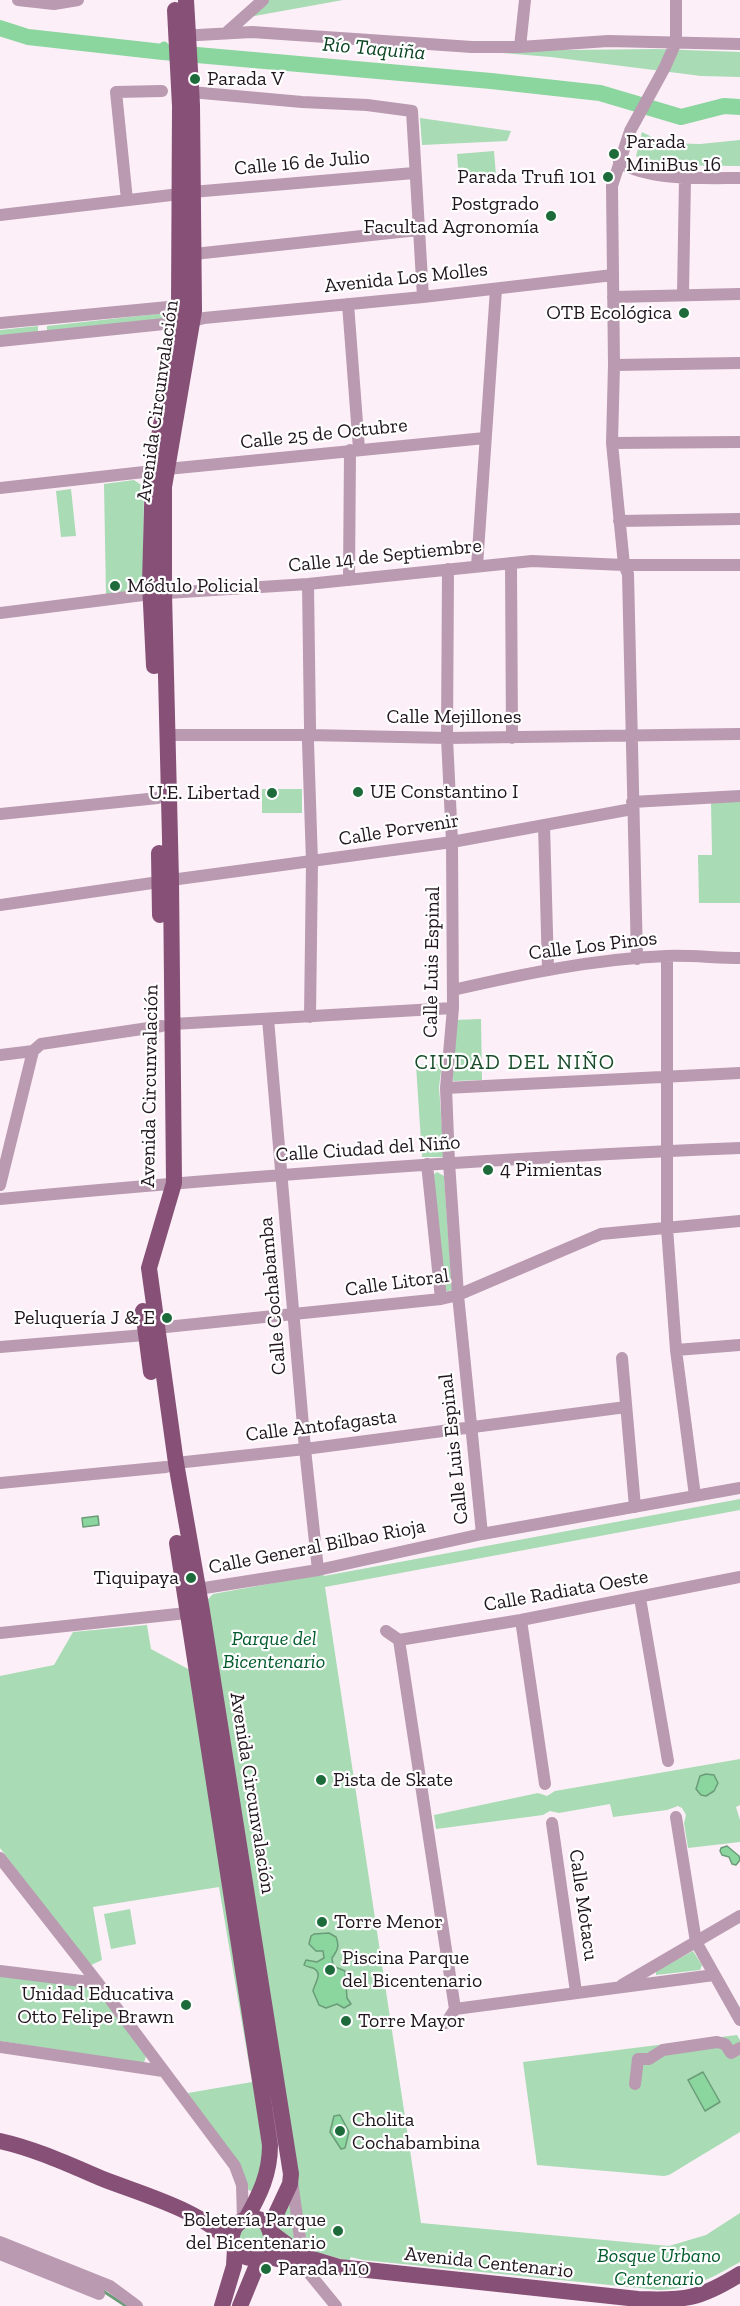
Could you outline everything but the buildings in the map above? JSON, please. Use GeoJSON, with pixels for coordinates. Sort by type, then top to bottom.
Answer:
{"type":"FeatureCollection","features":[{"type":"Feature","properties":{"kind":"main road","name":"Avenida Circunvalación"},"geometry":{"type":"LineString","coordinates":[[175,0],[182,41]]}},
{"type":"Feature","properties":{"kind":"main road","name":"Avenida Circunvalación"},"geometry":{"type":"LineString","coordinates":[[186,0],[180,106],[186,193],[190,316]]}},
{"type":"Feature","properties":{"kind":"main road","name":"Avenida Circunvalación"},"geometry":{"type":"LineString","coordinates":[[165,881],[158,798],[157,594],[164,487],[160,470],[190,316],[194,254],[186,193],[191,92],[183,70]]}},
{"type":"Feature","properties":{"kind":"main road","name":"Avenida Circunvalación"},"geometry":{"type":"LineString","coordinates":[[157,594],[167,735],[165,881],[168,1184],[138,1268],[151,1332],[191,1590],[270,2145],[270,2163],[266,2180],[243,2221]]}},
{"type":"Feature","properties":{"kind":"main road","name":"Avenida Circunvalación"},"geometry":{"type":"LineString","coordinates":[[194,1612],[291,2174],[290,2184],[270,2230]]}},
{"type":"Feature","properties":{"kind":"main road"},"geometry":{"type":"LineString","coordinates":[[0,2141],[39,2153],[196,2216],[220,2222],[256,2218],[265,2223],[270,2230],[270,2243],[262,2254],[240,2306]]}},
{"type":"Feature","properties":{"kind":"main road"},"geometry":{"type":"LineString","coordinates":[[196,2216],[225,2235],[247,2257],[262,2254]]}},
{"type":"Feature","properties":{"kind":"main road"},"geometry":{"type":"LineString","coordinates":[[222,2306],[234,2266],[233,2232],[243,2221]]}},
{"type":"Feature","properties":{"kind":"main road","name":"Avenida Centenario"},"geometry":{"type":"LineString","coordinates":[[270,2230],[302,2256],[357,2270],[638,2299],[693,2302],[740,2274]]}},
{"type":"Feature","properties":{"kind":"main road","name":"Avenida Centenario"},"geometry":{"type":"LineString","coordinates":[[262,2254],[273,2258],[295,2260],[302,2256]]}},
{"type":"Feature","properties":{"kind":"street"},"geometry":{"type":"LineString","coordinates":[[18,0],[54,4],[78,0]]}},
{"type":"Feature","properties":{"kind":"street"},"geometry":{"type":"LineString","coordinates":[[226,33],[263,0]]}},
{"type":"Feature","properties":{"kind":"street"},"geometry":{"type":"LineString","coordinates":[[520,47],[525,0]]}},
{"type":"Feature","properties":{"kind":"street"},"geometry":{"type":"LineString","coordinates":[[637,959],[628,574],[624,565],[612,443],[614,365],[612,186],[630,130],[665,67],[676,42],[676,0]]}},
{"type":"Feature","properties":{"kind":"street"},"geometry":{"type":"LineString","coordinates":[[182,41],[226,33],[252,32],[472,47],[520,47],[608,41],[740,44]]}},
{"type":"Feature","properties":{"kind":"street"},"geometry":{"type":"LineString","coordinates":[[127,200],[116,92],[162,91]]}},
{"type":"Feature","properties":{"kind":"street"},"geometry":{"type":"LineString","coordinates":[[191,92],[367,105],[412,111],[423,297]]}},
{"type":"Feature","properties":{"kind":"street"},"geometry":{"type":"LineString","coordinates":[[619,162],[630,169],[685,178],[740,178]]}},
{"type":"Feature","properties":{"kind":"street","name":"Calle 16 de Julio"},"geometry":{"type":"LineString","coordinates":[[0,215],[186,193],[414,172]]}},
{"type":"Feature","properties":{"kind":"street"},"geometry":{"type":"LineString","coordinates":[[684,294],[685,178]]}},
{"type":"Feature","properties":{"kind":"street"},"geometry":{"type":"LineString","coordinates":[[194,254],[418,230]]}},
{"type":"Feature","properties":{"kind":"street","name":"Avenida Los Molles"},"geometry":{"type":"LineString","coordinates":[[0,323],[190,316],[348,304],[613,275]]}},
{"type":"Feature","properties":{"kind":"street"},"geometry":{"type":"LineString","coordinates":[[477,566],[496,288]]}},
{"type":"Feature","properties":{"kind":"street"},"geometry":{"type":"LineString","coordinates":[[613,297],[740,294]]}},
{"type":"Feature","properties":{"kind":"street"},"geometry":{"type":"LineString","coordinates":[[348,304],[355,450],[349,580]]}},
{"type":"Feature","properties":{"kind":"street","name":"Avenida Los Molles"},"geometry":{"type":"LineString","coordinates":[[0,341],[190,316]]}},
{"type":"Feature","properties":{"kind":"street"},"geometry":{"type":"LineString","coordinates":[[614,365],[740,363]]}},
{"type":"Feature","properties":{"kind":"street","name":"Calle 25 de Octubre"},"geometry":{"type":"LineString","coordinates":[[0,488],[485,438]]}},
{"type":"Feature","properties":{"kind":"street"},"geometry":{"type":"LineString","coordinates":[[612,443],[740,442]]}},
{"type":"Feature","properties":{"kind":"street"},"geometry":{"type":"LineString","coordinates":[[619,521],[740,519]]}},
{"type":"Feature","properties":{"kind":"street","name":"Calle 14 de Septiembre"},"geometry":{"type":"LineString","coordinates":[[0,613],[157,594],[308,584],[532,561],[624,565],[740,565]]}},
{"type":"Feature","properties":{"kind":"street"},"geometry":{"type":"LineString","coordinates":[[511,563],[512,738]]}},
{"type":"Feature","properties":{"kind":"street","name":"Calle Luis Espinal"},"geometry":{"type":"LineString","coordinates":[[447,569],[447,738],[452,842],[453,990],[447,1088],[449,1162],[458,1295],[482,1534]]}},
{"type":"Feature","properties":{"kind":"street","name":"Calle Porvenir"},"geometry":{"type":"LineString","coordinates":[[308,584],[312,862],[310,1017]]}},
{"type":"Feature","properties":{"kind":"street","name":"Calle Mejillones"},"geometry":{"type":"LineString","coordinates":[[167,735],[512,738],[631,734],[740,734]]}},
{"type":"Feature","properties":{"kind":"street","name":"Calle Porvenir"},"geometry":{"type":"LineString","coordinates":[[0,905],[452,842],[632,806],[740,796]]}},
{"type":"Feature","properties":{"kind":"street"},"geometry":{"type":"LineString","coordinates":[[0,814],[158,798]]}},
{"type":"Feature","properties":{"kind":"street"},"geometry":{"type":"LineString","coordinates":[[544,825],[548,969]]}},
{"type":"Feature","properties":{"kind":"street"},"geometry":{"type":"LineString","coordinates":[[667,956],[667,1228],[676,1350],[695,1496]]}},
{"type":"Feature","properties":{"kind":"street","name":"Calle Los Pinos"},"geometry":{"type":"LineString","coordinates":[[453,990],[548,969],[637,959],[667,956],[740,958]]}},
{"type":"Feature","properties":{"kind":"street"},"geometry":{"type":"LineString","coordinates":[[0,1055],[33,1051],[41,1044],[167,1025],[453,1008]]}},
{"type":"Feature","properties":{"kind":"street","name":"Calle Cochabamba"},"geometry":{"type":"LineString","coordinates":[[268,1019],[305,1449],[318,1570]]}},
{"type":"Feature","properties":{"kind":"street"},"geometry":{"type":"LineString","coordinates":[[0,1185],[33,1051]]}},
{"type":"Feature","properties":{"kind":"street"},"geometry":{"type":"LineString","coordinates":[[447,1088],[740,1073]]}},
{"type":"Feature","properties":{"kind":"street","name":"Calle Ciudad del Niño"},"geometry":{"type":"LineString","coordinates":[[0,1199],[449,1162],[740,1148]]}},
{"type":"Feature","properties":{"kind":"street"},"geometry":{"type":"LineString","coordinates":[[427,1164],[441,1299]]}},
{"type":"Feature","properties":{"kind":"street","name":"Calle Litoral"},"geometry":{"type":"LineString","coordinates":[[0,1347],[441,1299],[458,1295],[601,1234],[740,1221]]}},
{"type":"Feature","properties":{"kind":"street"},"geometry":{"type":"LineString","coordinates":[[676,1350],[740,1345]]}},
{"type":"Feature","properties":{"kind":"street"},"geometry":{"type":"LineString","coordinates":[[622,1358],[635,1507]]}},
{"type":"Feature","properties":{"kind":"street","name":"Calle Antofagasta"},"geometry":{"type":"LineString","coordinates":[[0,1483],[305,1449],[626,1407]]}},
{"type":"Feature","properties":{"kind":"street","name":"Calle General Bilbao Rioja"},"geometry":{"type":"LineString","coordinates":[[191,1590],[318,1570],[482,1534],[740,1488]]}},
{"type":"Feature","properties":{"kind":"street","name":"Calle Radiata Oeste"},"geometry":{"type":"LineString","coordinates":[[399,1640],[640,1598],[740,1577]]}},
{"type":"Feature","properties":{"kind":"street"},"geometry":{"type":"LineString","coordinates":[[640,1598],[668,1761]]}},
{"type":"Feature","properties":{"kind":"street"},"geometry":{"type":"LineString","coordinates":[[0,1633],[194,1612]]}},
{"type":"Feature","properties":{"kind":"street"},"geometry":{"type":"LineString","coordinates":[[520,1620],[545,1784]]}},
{"type":"Feature","properties":{"kind":"street"},"geometry":{"type":"LineString","coordinates":[[386,1631],[399,1640],[455,2009],[446,2023]]}},
{"type":"Feature","properties":{"kind":"street"},"geometry":{"type":"LineString","coordinates":[[676,1816],[696,1942],[740,2020]]}},
{"type":"Feature","properties":{"kind":"street","name":"Calle Motacu"},"geometry":{"type":"LineString","coordinates":[[552,1823],[576,1992]]}},
{"type":"Feature","properties":{"kind":"street"},"geometry":{"type":"LineString","coordinates":[[0,1858],[98,1983],[235,2166],[242,2185],[243,2221]]}},
{"type":"Feature","properties":{"kind":"street"},"geometry":{"type":"LineString","coordinates":[[617,1987],[740,1916]]}},
{"type":"Feature","properties":{"kind":"street"},"geometry":{"type":"LineString","coordinates":[[654,1966],[650,1971],[651,1975],[659,1982]]}},
{"type":"Feature","properties":{"kind":"street"},"geometry":{"type":"LineString","coordinates":[[0,1971],[98,1983]]}},
{"type":"Feature","properties":{"kind":"street"},"geometry":{"type":"LineString","coordinates":[[455,2009],[714,1975]]}},
{"type":"Feature","properties":{"kind":"street"},"geometry":{"type":"LineString","coordinates":[[635,2085],[638,2059],[649,2059],[663,2050],[717,2042],[725,2044],[731,2053],[740,2048]]}},
{"type":"Feature","properties":{"kind":"street"},"geometry":{"type":"LineString","coordinates":[[0,2047],[163,2071]]}},
{"type":"Feature","properties":{"kind":"street"},"geometry":{"type":"LineString","coordinates":[[291,2174],[302,2256],[308,2274],[336,2306]]}},
{"type":"Feature","properties":{"kind":"street"},"geometry":{"type":"LineString","coordinates":[[0,2242],[110,2286],[137,2306]]}},
{"type":"Feature","properties":{"kind":"street"},"geometry":{"type":"LineString","coordinates":[[0,2254],[99,2294]]}},
{"type":"Feature","properties":{"kind":"green space"},"geometry":{"type":"Polygon","coordinates":[[[268,0],[343,0],[249,17],[268,0]]]}},
{"type":"Feature","properties":{"kind":"green space"},"geometry":{"type":"Polygon","coordinates":[[[658,49],[740,52],[740,77],[701,76],[551,57],[478,51],[658,49]]]}},
{"type":"Feature","properties":{"kind":"green space"},"geometry":{"type":"Polygon","coordinates":[[[420,118],[511,131],[507,141],[422,145],[420,118]]]}},
{"type":"Feature","properties":{"kind":"green space"},"geometry":{"type":"Polygon","coordinates":[[[642,132],[664,143],[700,144],[740,140],[740,166],[649,165],[636,156],[642,132]]]}},
{"type":"Feature","properties":{"kind":"green space"},"geometry":{"type":"Polygon","coordinates":[[[494,151],[496,176],[459,179],[457,154],[494,151]]]}},
{"type":"Feature","properties":{"kind":"green space"},"geometry":{"type":"Polygon","coordinates":[[[165,313],[171,316],[170,320],[47,332],[47,326],[165,313]]]}},
{"type":"Feature","properties":{"kind":"green space"},"geometry":{"type":"Polygon","coordinates":[[[38,326],[38,333],[0,336],[0,330],[38,326]]]}},
{"type":"Feature","properties":{"kind":"green space"},"geometry":{"type":"Polygon","coordinates":[[[134,480],[144,487],[143,584],[141,589],[106,595],[104,484],[134,480]]]}},
{"type":"Feature","properties":{"kind":"green space"},"geometry":{"type":"Polygon","coordinates":[[[71,489],[76,536],[61,537],[56,491],[71,489]]]}},
{"type":"Feature","properties":{"kind":"green space"},"geometry":{"type":"Polygon","coordinates":[[[262,789],[302,789],[302,813],[262,813],[262,789]]]}},
{"type":"Feature","properties":{"kind":"green space"},"geometry":{"type":"Polygon","coordinates":[[[740,800],[740,903],[699,903],[698,855],[712,855],[711,803],[740,800]]]}},
{"type":"Feature","properties":{"kind":"green space"},"geometry":{"type":"Polygon","coordinates":[[[481,1019],[482,1080],[453,1081],[454,1020],[481,1019]]]}},
{"type":"Feature","properties":{"kind":"green space"},"geometry":{"type":"Polygon","coordinates":[[[442,1064],[439,1087],[444,1157],[422,1157],[416,1065],[442,1064]]]}},
{"type":"Feature","properties":{"kind":"green space"},"geometry":{"type":"Polygon","coordinates":[[[437,1172],[444,1176],[452,1290],[444,1292],[433,1175],[437,1172]]]}},
{"type":"Feature","properties":{"kind":"green space","name":"Parque del Bicentenario"},"geometry":{"type":"Polygon","coordinates":[[[740,1499],[740,1510],[325,1587],[421,2223],[669,2246],[706,2235],[740,2213],[740,2262],[711,2278],[692,2285],[659,2290],[351,2257],[349,2261],[316,2252],[307,2247],[206,1601],[213,1594],[323,1574],[324,1576],[740,1499]]]}},
{"type":"Feature","properties":{"kind":"green space"},"geometry":{"type":"Polygon","coordinates":[[[147,1625],[151,1649],[190,1670],[264,2157],[255,2190],[250,2191],[188,2093],[252,2082],[219,1887],[93,1907],[102,1960],[89,1966],[0,1848],[0,1676],[54,1665],[73,1632],[147,1625]]]}},
{"type":"Feature","properties":{"kind":"green space"},"geometry":{"type":"Polygon","coordinates":[[[740,1759],[740,1805],[736,1807],[740,1820],[740,1842],[688,1848],[684,1823],[686,1815],[678,1806],[667,1810],[613,1817],[610,1804],[436,1829],[434,1815],[538,1793],[547,1796],[555,1791],[740,1759]]]}},
{"type":"Feature","properties":{"kind":"green space"},"geometry":{"type":"Polygon","coordinates":[[[130,1909],[136,1944],[111,1949],[104,1914],[130,1909]]]}},
{"type":"Feature","properties":{"kind":"green space"},"geometry":{"type":"Polygon","coordinates":[[[693,1951],[702,1965],[700,1970],[656,1975],[656,1971],[693,1951]]]}},
{"type":"Feature","properties":{"kind":"green space"},"geometry":{"type":"Polygon","coordinates":[[[0,1976],[95,1988],[146,2056],[144,2063],[0,2041],[0,1976]]]}},
{"type":"Feature","properties":{"kind":"green space"},"geometry":{"type":"Polygon","coordinates":[[[737,2035],[740,2040],[740,2132],[664,2176],[537,2165],[523,2062],[737,2035]]]}},
{"type":"Feature","properties":{"kind":"green space"},"geometry":{"type":"Polygon","coordinates":[[[289,2199],[296,2245],[278,2229],[289,2199]]]}},
{"type":"Feature","properties":{"kind":"green space"},"geometry":{"type":"Polygon","coordinates":[[[252,2225],[261,2229],[265,2238],[261,2247],[252,2251],[243,2247],[239,2238],[243,2229],[252,2225]]]}},
{"type":"Feature","properties":{"kind":"shaded area"},"geometry":{"type":"Polygon","coordinates":[[[98,1516],[99,1525],[83,1527],[82,1518],[98,1516]]]}},
{"type":"Feature","properties":{"kind":"shaded area"},"geometry":{"type":"Polygon","coordinates":[[[714,1775],[718,1783],[714,1791],[706,1796],[701,1795],[696,1789],[700,1776],[714,1775]]]}},
{"type":"Feature","properties":{"kind":"shaded area"},"geometry":{"type":"Polygon","coordinates":[[[727,1846],[739,1856],[740,1860],[736,1865],[732,1864],[729,1857],[722,1855],[720,1851],[721,1848],[727,1846]]]}},
{"type":"Feature","properties":{"kind":"shaded area","name":"Piscina Parque del Bicentenario"},"geometry":{"type":"Polygon","coordinates":[[[329,1933],[336,1937],[338,1943],[337,1951],[332,1958],[333,1966],[345,1971],[347,1998],[351,2004],[344,2008],[337,2004],[326,2008],[319,2005],[313,1991],[318,1973],[313,1968],[304,1965],[306,1960],[317,1962],[324,1958],[323,1951],[316,1951],[309,1944],[311,1936],[329,1933]]]}},
{"type":"Feature","properties":{"kind":"shaded area"},"geometry":{"type":"Polygon","coordinates":[[[703,2072],[720,2102],[705,2111],[688,2080],[703,2072]]]}},
{"type":"Feature","properties":{"kind":"shaded area"},"geometry":{"type":"Polygon","coordinates":[[[340,2115],[349,2132],[345,2148],[341,2149],[330,2132],[334,2116],[340,2115]]]}},
{"type":"Feature","properties":{"kind":"waterway","name":"Río Taquiña"},"geometry":{"type":"LineString","coordinates":[[0,28],[28,37],[163,52],[600,93],[681,117],[724,106],[740,107]]}},
{"type":"Feature","properties":{"kind":"waterway","name":"Río Taquiña"},"geometry":{"type":"LineString","coordinates":[[163,52],[164,46]]}},
{"type":"Feature","properties":{"kind":"waterway"},"geometry":{"type":"LineString","coordinates":[[100,2289],[126,2306]]}},
{"type":"Feature","properties":{"kind":"place","name":"Parada V"},"geometry":{"type":"Point","coordinates":[195,79]}},
{"type":"Feature","properties":{"kind":"place","name":"Parada MiniBus 16"},"geometry":{"type":"Point","coordinates":[614,154]}},
{"type":"Feature","properties":{"kind":"place","name":"Parada Trufi 101"},"geometry":{"type":"Point","coordinates":[608,177]}},
{"type":"Feature","properties":{"kind":"place","name":"Postgrado Facultad Agronomía"},"geometry":{"type":"Point","coordinates":[551,216]}},
{"type":"Feature","properties":{"kind":"place","name":"OTB Ecológica"},"geometry":{"type":"Point","coordinates":[684,313]}},
{"type":"Feature","properties":{"kind":"place","name":"Módulo Policial"},"geometry":{"type":"Point","coordinates":[115,586]}},
{"type":"Feature","properties":{"kind":"place","name":"UE Constantino I"},"geometry":{"type":"Point","coordinates":[358,792]}},
{"type":"Feature","properties":{"kind":"place","name":"U.E. Libertad"},"geometry":{"type":"Point","coordinates":[272,793]}},
{"type":"Feature","properties":{"kind":"place","name":"4 Pimientas"},"geometry":{"type":"Point","coordinates":[488,1170]}},
{"type":"Feature","properties":{"kind":"place","name":"Peluquería J & E"},"geometry":{"type":"Point","coordinates":[167,1318]}},
{"type":"Feature","properties":{"kind":"place","name":"Tiquipaya"},"geometry":{"type":"Point","coordinates":[191,1578]}},
{"type":"Feature","properties":{"kind":"place","name":"Pista de Skate"},"geometry":{"type":"Point","coordinates":[321,1780]}},
{"type":"Feature","properties":{"kind":"place","name":"Torre Menor"},"geometry":{"type":"Point","coordinates":[322,1922]}},
{"type":"Feature","properties":{"kind":"place","name":"Piscina Parque del Bicentenario"},"geometry":{"type":"Point","coordinates":[330,1970]}},
{"type":"Feature","properties":{"kind":"place","name":"Unidad Educativa Otto Felipe Brawn"},"geometry":{"type":"Point","coordinates":[186,2005]}},
{"type":"Feature","properties":{"kind":"place","name":"Torre Mayor"},"geometry":{"type":"Point","coordinates":[346,2021]}},
{"type":"Feature","properties":{"kind":"place","name":"Cholita Cochabambina"},"geometry":{"type":"Point","coordinates":[340,2131]}},
{"type":"Feature","properties":{"kind":"place","name":"Boletería Parque del Bicentenario"},"geometry":{"type":"Point","coordinates":[338,2231]}},
{"type":"Feature","properties":{"kind":"place","name":"Parada 110"},"geometry":{"type":"Point","coordinates":[266,2269]}},
{"type":"Feature","properties":{"kind":"district","name":"CIUDAD DEL NIÑO"},"geometry":{"type":"Point","coordinates":[515,1063]}},
{"type":"Feature","properties":{"kind":"park label","name":"Bosque Urbano Centenario"},"geometry":{"type":"Point","coordinates":[659,2268]}}]}
